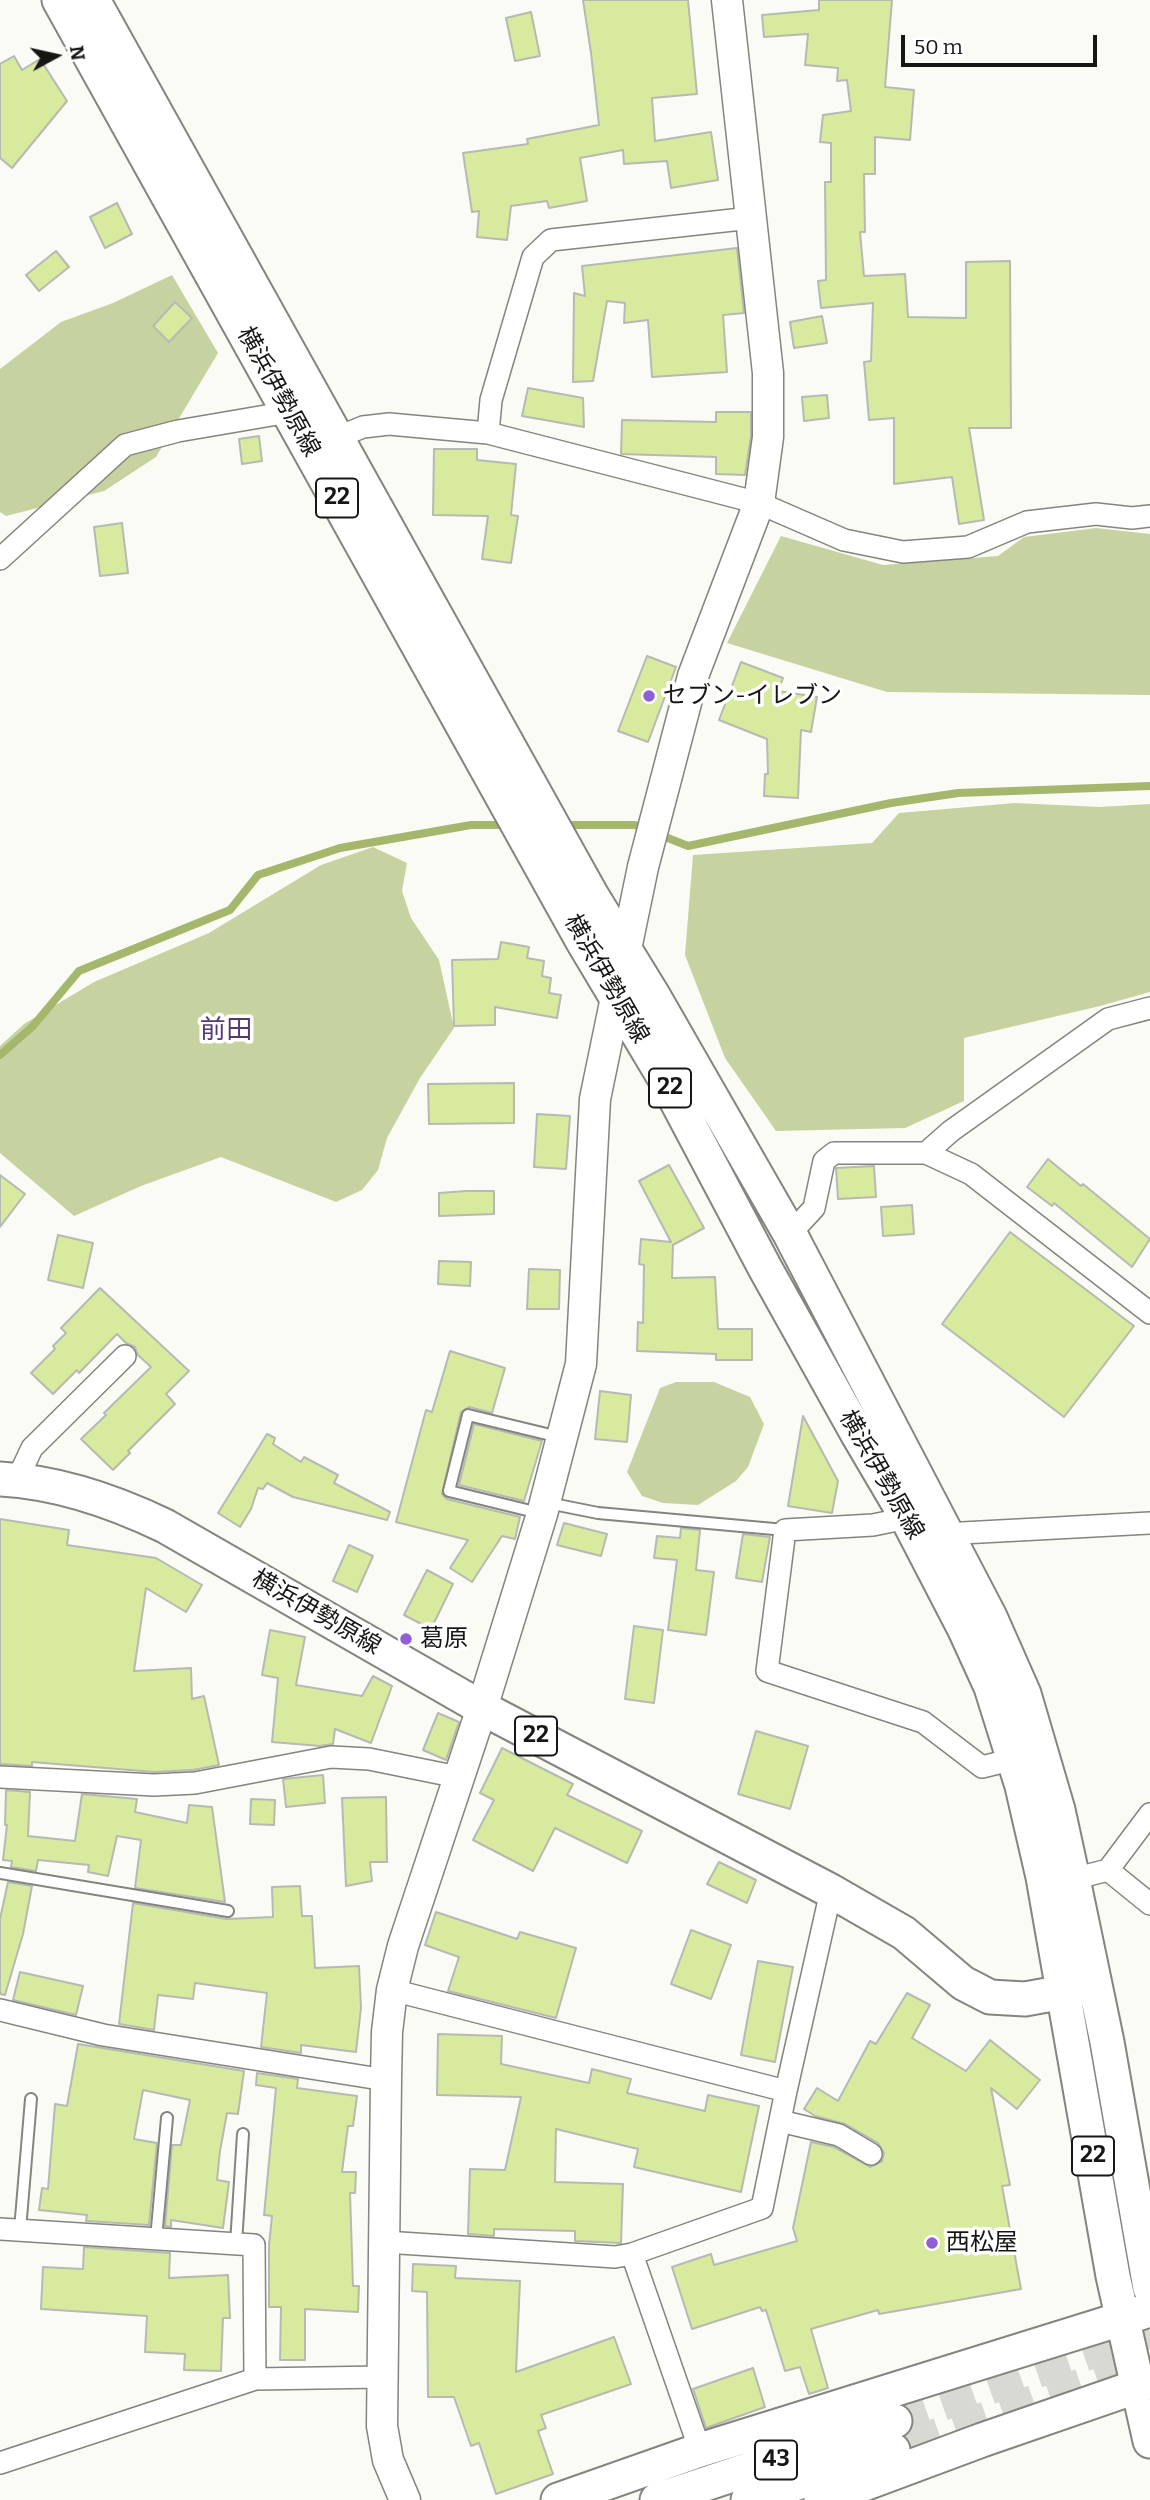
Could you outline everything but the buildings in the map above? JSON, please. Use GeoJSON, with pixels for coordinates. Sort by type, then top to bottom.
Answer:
{"type":"FeatureCollection","features":[{"type":"Feature","properties":{"kind":"main road","name":"横浜伊勢原線"},"geometry":{"type":"LineString","coordinates":[[59,0],[615,996],[665,1079],[771,1279],[907,1518],[970,1641],[990,1687],[1014,1759],[1043,1877],[1079,1990],[1107,2042],[1150,2288]]}},
{"type":"Feature","properties":{"kind":"main road","name":"横浜伊勢原線"},"geometry":{"type":"LineString","coordinates":[[93,0],[592,896],[654,996],[790,1234],[990,1617],[1024,1694],[1058,1810],[1073,1879],[1079,1990],[1136,2315],[1150,2441]]}},
{"type":"Feature","properties":{"kind":"main road","name":"横浜伊勢原線"},"geometry":{"type":"LineString","coordinates":[[8,1479],[77,1491],[126,1507],[165,1526],[482,1708],[831,1891],[904,1933],[963,1983],[990,1997],[1025,1999],[1079,1990]]}},
{"type":"Feature","properties":{"kind":"main road"},"geometry":{"type":"LineString","coordinates":[[558,2500],[700,2450],[1136,2315]]}},
{"type":"Feature","properties":{"kind":"main road"},"geometry":{"type":"LineString","coordinates":[[821,2500],[1144,2384]]}},
{"type":"Feature","properties":{"kind":"main road","name":"43"},"geometry":{"type":"LineString","coordinates":[[657,2500],[902,2433],[748,2500]]}},
{"type":"Feature","properties":{"kind":"street"},"geometry":{"type":"LineString","coordinates":[[405,2500],[388,2460],[382,2426],[387,2032],[392,1990],[403,1946],[482,1708],[543,1508],[582,1364],[595,1099],[615,996],[643,867],[693,676],[759,503],[768,438],[768,373],[727,0]]}},
{"type":"Feature","properties":{"kind":"street"},"geometry":{"type":"LineString","coordinates":[[488,433],[491,400],[533,257],[551,240],[751,218]]}},
{"type":"Feature","properties":{"kind":"street"},"geometry":{"type":"LineString","coordinates":[[0,559],[125,444],[178,431],[289,412]]}},
{"type":"Feature","properties":{"kind":"street"},"geometry":{"type":"LineString","coordinates":[[336,438],[363,427],[389,424],[488,433],[759,503],[844,540],[903,552],[968,547],[1027,522],[1096,514],[1132,518],[1150,516]]}},
{"type":"Feature","properties":{"kind":"street"},"geometry":{"type":"LineString","coordinates":[[926,1153],[951,1131],[1108,1019],[1150,1008]]}},
{"type":"Feature","properties":{"kind":"street"},"geometry":{"type":"LineString","coordinates":[[790,1234],[814,1208],[824,1161],[834,1153],[926,1153],[971,1174],[1150,1313]]}},
{"type":"Feature","properties":{"kind":"street"},"geometry":{"type":"LineString","coordinates":[[8,1479],[32,1448],[125,1356]]}},
{"type":"Feature","properties":{"kind":"street"},"geometry":{"type":"LineString","coordinates":[[907,1518],[873,1525],[785,1530],[767,1671],[923,1722],[982,1767],[1014,1759]]}},
{"type":"Feature","properties":{"kind":"street"},"geometry":{"type":"LineString","coordinates":[[951,1541],[962,1533],[1150,1523]]}},
{"type":"Feature","properties":{"kind":"street"},"geometry":{"type":"LineString","coordinates":[[0,1777],[154,1785],[195,1783],[331,1757],[369,1759],[458,1777]]}},
{"type":"Feature","properties":{"kind":"street"},"geometry":{"type":"LineString","coordinates":[[1073,1879],[1108,1870],[1150,1814]]}},
{"type":"Feature","properties":{"kind":"street"},"geometry":{"type":"LineString","coordinates":[[1108,1870],[1150,1904]]}},
{"type":"Feature","properties":{"kind":"street"},"geometry":{"type":"LineString","coordinates":[[385,2242],[615,2257],[632,2254],[762,2208],[831,1891]]}},
{"type":"Feature","properties":{"kind":"street"},"geometry":{"type":"LineString","coordinates":[[392,1990],[786,2091]]}},
{"type":"Feature","properties":{"kind":"street"},"geometry":{"type":"LineString","coordinates":[[0,2010],[103,2035],[386,2080]]}},
{"type":"Feature","properties":{"kind":"street"},"geometry":{"type":"LineString","coordinates":[[780,2121],[839,2135],[871,2154]]}},
{"type":"Feature","properties":{"kind":"street"},"geometry":{"type":"LineString","coordinates":[[10,2230],[254,2245],[255,2379]]}},
{"type":"Feature","properties":{"kind":"street"},"geometry":{"type":"LineString","coordinates":[[632,2254],[700,2450]]}},
{"type":"Feature","properties":{"kind":"street"},"geometry":{"type":"LineString","coordinates":[[0,2463],[255,2379],[382,2378]]}},
{"type":"Feature","properties":{"kind":"lane"},"geometry":{"type":"LineString","coordinates":[[562,1438],[468,1415],[449,1491],[543,1508],[785,1530]]}},
{"type":"Feature","properties":{"kind":"lane"},"geometry":{"type":"LineString","coordinates":[[0,1874],[228,1911]]}},
{"type":"Feature","properties":{"kind":"lane"},"geometry":{"type":"LineString","coordinates":[[10,2230],[31,2099]]}},
{"type":"Feature","properties":{"kind":"lane"},"geometry":{"type":"LineString","coordinates":[[156,2239],[167,2118]]}},
{"type":"Feature","properties":{"kind":"lane"},"geometry":{"type":"LineString","coordinates":[[236,2244],[243,2134]]}},
{"type":"Feature","properties":{"kind":"green space"},"geometry":{"type":"Polygon","coordinates":[[[172,275],[218,353],[156,457],[104,491],[6,516],[0,512],[0,369],[61,322],[113,303],[172,275]]]}},
{"type":"Feature","properties":{"kind":"green space"},"geometry":{"type":"Polygon","coordinates":[[[1096,528],[1150,534],[1150,695],[887,692],[727,643],[781,536],[883,565],[998,556],[1024,537],[1096,528]]]}},
{"type":"Feature","properties":{"kind":"green space"},"geometry":{"type":"Polygon","coordinates":[[[1015,803],[1100,807],[1150,804],[1150,992],[964,1038],[964,1101],[905,1128],[776,1131],[725,1058],[685,955],[693,855],[872,843],[899,813],[1015,803]]]}},
{"type":"Feature","properties":{"kind":"green space"},"geometry":{"type":"Polygon","coordinates":[[[373,847],[407,863],[402,891],[411,918],[439,960],[454,1028],[420,1078],[387,1138],[378,1170],[362,1190],[336,1202],[221,1157],[141,1186],[74,1216],[0,1153],[0,1046],[24,1024],[94,982],[209,933],[321,865],[373,847]]]}},
{"type":"Feature","properties":{"kind":"green space"},"geometry":{"type":"Polygon","coordinates":[[[676,1382],[714,1382],[750,1397],[764,1424],[748,1467],[736,1481],[698,1505],[663,1503],[642,1496],[627,1472],[660,1388],[676,1382]]]}},
{"type":"Feature","properties":{"kind":"waterway"},"geometry":{"type":"LineString","coordinates":[[560,825],[635,825],[688,846],[891,803],[958,793],[1150,786]]}},
{"type":"Feature","properties":{"kind":"waterway"},"geometry":{"type":"LineString","coordinates":[[0,1055],[33,1026],[79,971],[230,910],[258,875],[340,848],[471,825],[509,825]]}},
{"type":"Feature","properties":{"kind":"tunnel"},"geometry":{"type":"LineString","coordinates":[[895,2421],[1150,2332]]}},
{"type":"Feature","properties":{"kind":"tunnel"},"geometry":{"type":"LineString","coordinates":[[908,2445],[1150,2361]]}},
{"type":"Feature","properties":{"kind":"place","name":"セブン-イレブン"},"geometry":{"type":"Point","coordinates":[649,696]}},
{"type":"Feature","properties":{"kind":"place","name":"葛原"},"geometry":{"type":"Point","coordinates":[406,1639]}},
{"type":"Feature","properties":{"kind":"place","name":"西松屋"},"geometry":{"type":"Point","coordinates":[932,2243]}},
{"type":"Feature","properties":{"kind":"district","name":"前田"},"geometry":{"type":"Point","coordinates":[226,1031]}}]}
